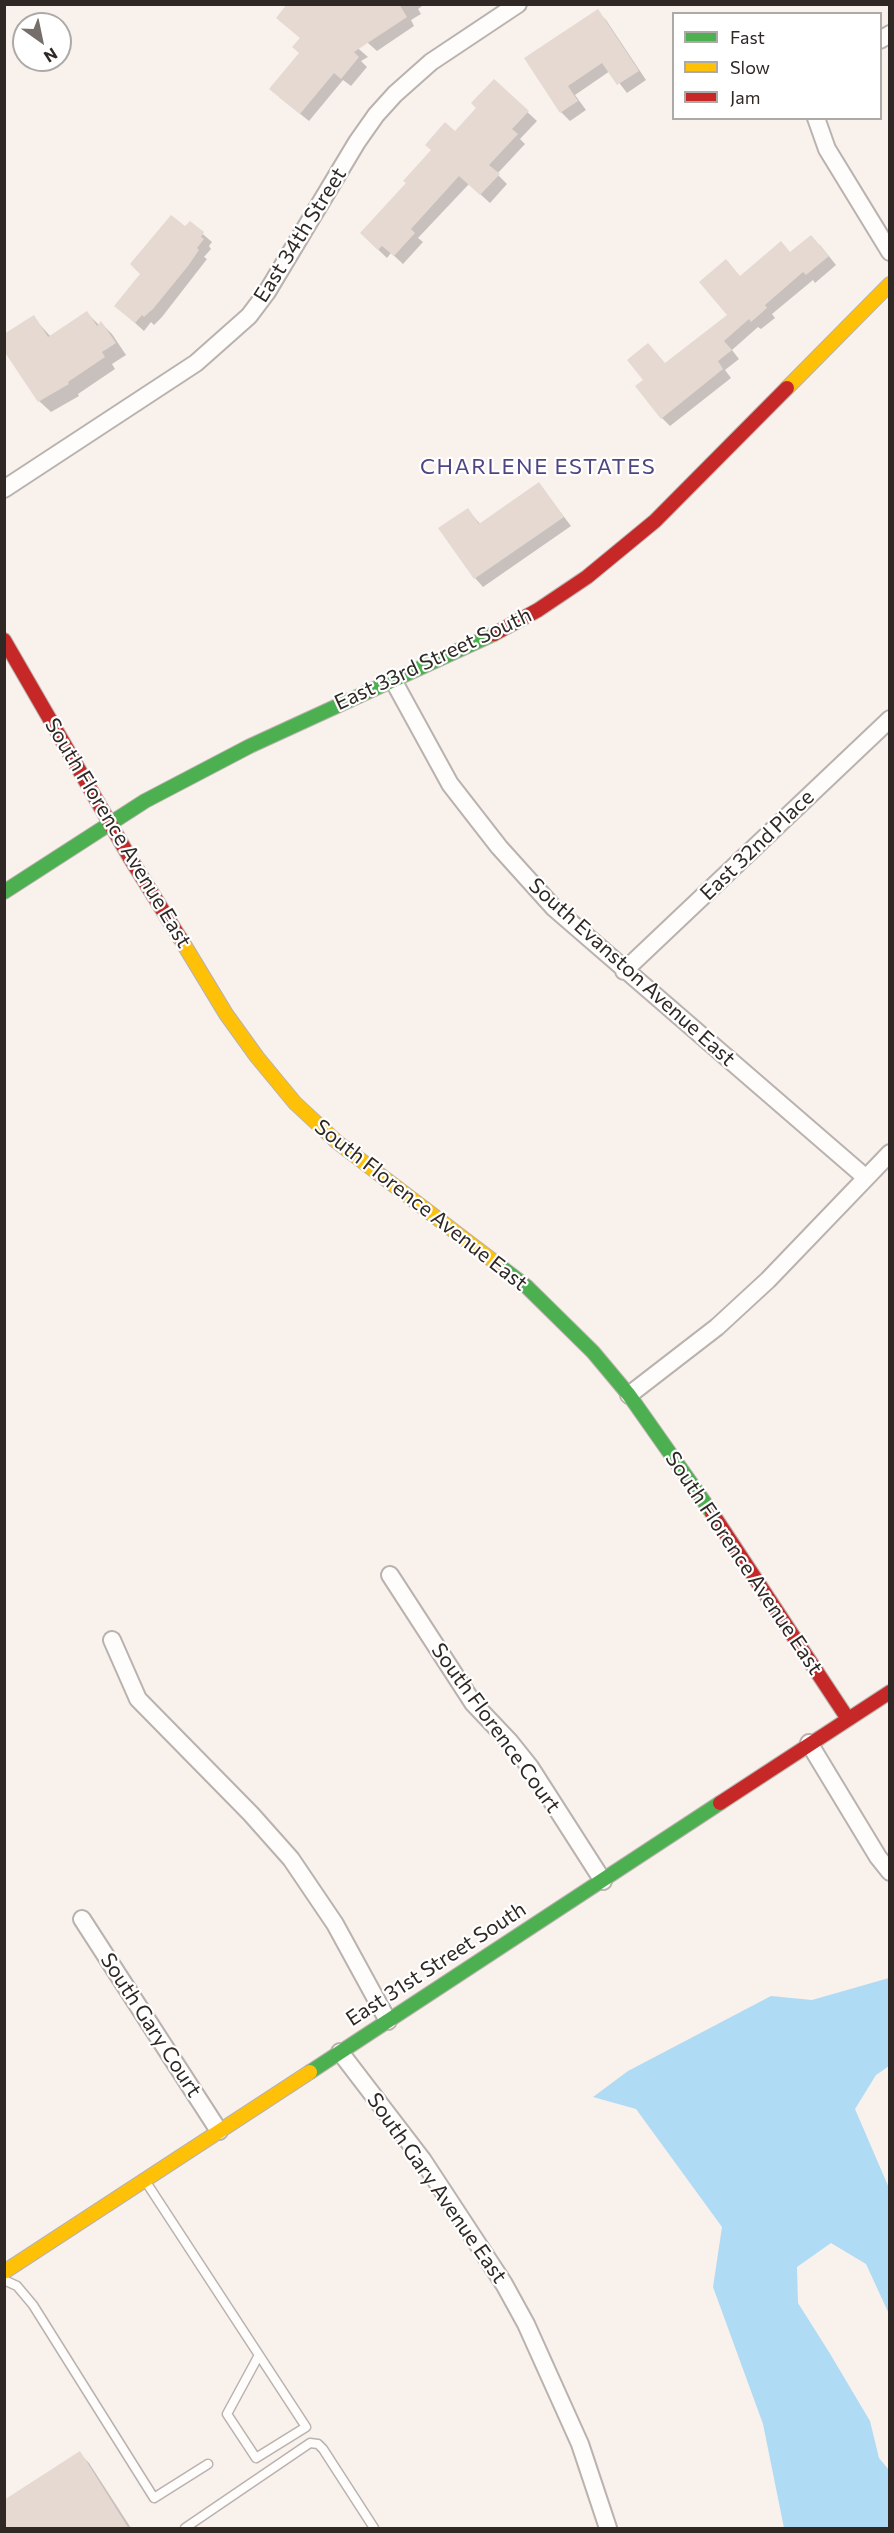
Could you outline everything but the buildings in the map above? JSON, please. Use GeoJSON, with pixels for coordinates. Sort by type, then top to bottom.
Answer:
{"type":"FeatureCollection","features":[{"type":"Feature","properties":{"kind":"street","name":"East 34th Street"},"geometry":{"type":"LineString","coordinates":[[4,489],[196,363],[249,316],[267,292],[357,142],[376,115],[431,62],[518,4]]}},
{"type":"Feature","properties":{"kind":"street"},"geometry":{"type":"LineString","coordinates":[[817,120],[828,149],[890,252]]}},
{"type":"Feature","properties":{"kind":"street","name":"East 33rd Street South"},"geometry":{"type":"LineString","coordinates":[[4,892],[145,801],[250,746],[478,642],[538,610],[618,554],[655,521],[890,284]]}},
{"type":"Feature","properties":{"kind":"street","name":"South Florence Avenue East"},"geometry":{"type":"LineString","coordinates":[[4,640],[109,824],[226,1014],[257,1058],[295,1103],[337,1142],[526,1286],[593,1352],[629,1395],[687,1475],[848,1719]]}},
{"type":"Feature","properties":{"kind":"street","name":"South Evanston Avenue East"},"geometry":{"type":"LineString","coordinates":[[393,680],[450,784],[498,847],[554,908],[624,971],[865,1177]]}},
{"type":"Feature","properties":{"kind":"street","name":"East 32nd Place"},"geometry":{"type":"LineString","coordinates":[[624,971],[890,719]]}},
{"type":"Feature","properties":{"kind":"street"},"geometry":{"type":"LineString","coordinates":[[629,1395],[717,1327],[768,1281],[890,1153]]}},
{"type":"Feature","properties":{"kind":"street","name":"South Florence Court"},"geometry":{"type":"LineString","coordinates":[[390,1575],[473,1703],[530,1767],[603,1881]]}},
{"type":"Feature","properties":{"kind":"street"},"geometry":{"type":"LineString","coordinates":[[111,1640],[138,1699],[251,1814],[291,1859],[335,1924],[388,2021]]}},
{"type":"Feature","properties":{"kind":"street","name":"East 31st Street South"},"geometry":{"type":"LineString","coordinates":[[4,2272],[890,1692]]}},
{"type":"Feature","properties":{"kind":"street"},"geometry":{"type":"LineString","coordinates":[[809,1743],[878,1857],[890,1872]]}},
{"type":"Feature","properties":{"kind":"street","name":"South Gary Court"},"geometry":{"type":"LineString","coordinates":[[82,1920],[219,2131]]}},
{"type":"Feature","properties":{"kind":"street","name":"South Gary Avenue East"},"geometry":{"type":"LineString","coordinates":[[340,2052],[422,2159],[465,2221],[504,2284],[526,2324],[580,2444],[608,2529]]}},
{"type":"Feature","properties":{"kind":"lane"},"geometry":{"type":"LineString","coordinates":[[145,2180],[306,2427],[256,2458],[227,2414],[259,2355]]}},
{"type":"Feature","properties":{"kind":"lane"},"geometry":{"type":"LineString","coordinates":[[4,2280],[17,2286],[33,2305],[154,2498],[208,2464]]}},
{"type":"Feature","properties":{"kind":"lane"},"geometry":{"type":"LineString","coordinates":[[185,2529],[310,2443],[318,2444],[323,2449],[374,2529]]}},
{"type":"Feature","properties":{"kind":"water"},"geometry":{"type":"Polygon","coordinates":[[[889,1978],[889,2066],[876,2075],[855,2109],[889,2188],[889,2314],[866,2264],[831,2243],[797,2267],[798,2303],[870,2421],[879,2458],[889,2470],[889,2528],[784,2528],[763,2424],[713,2287],[722,2227],[636,2109],[593,2097],[628,2071],[771,1996],[812,2000],[889,1978]]]}},
{"type":"Feature","properties":{"kind":"traffic: fast"},"geometry":{"type":"LineString","coordinates":[[4,892],[145,801],[250,746],[494,634]]}},
{"type":"Feature","properties":{"kind":"traffic: fast"},"geometry":{"type":"LineString","coordinates":[[496,1263],[526,1286],[593,1352],[629,1395],[712,1513]]}},
{"type":"Feature","properties":{"kind":"traffic: fast"},"geometry":{"type":"LineString","coordinates":[[310,2072],[720,1803]]}},
{"type":"Feature","properties":{"kind":"traffic: slow"},"geometry":{"type":"LineString","coordinates":[[787,388],[890,284]]}},
{"type":"Feature","properties":{"kind":"traffic: slow"},"geometry":{"type":"LineString","coordinates":[[180,938],[226,1014],[257,1057],[295,1103],[337,1142],[496,1263]]}},
{"type":"Feature","properties":{"kind":"traffic: slow"},"geometry":{"type":"LineString","coordinates":[[4,2272],[310,2072]]}},
{"type":"Feature","properties":{"kind":"traffic: jam"},"geometry":{"type":"LineString","coordinates":[[494,634],[538,610],[587,577],[655,521],[787,388]]}},
{"type":"Feature","properties":{"kind":"traffic: jam"},"geometry":{"type":"LineString","coordinates":[[4,640],[130,858],[180,938]]}},
{"type":"Feature","properties":{"kind":"traffic: jam"},"geometry":{"type":"LineString","coordinates":[[712,1513],[848,1719]]}},
{"type":"Feature","properties":{"kind":"traffic: jam"},"geometry":{"type":"LineString","coordinates":[[720,1803],[890,1692]]}},
{"type":"Feature","properties":{"kind":"district","name":"CHARLENE ESTATES"},"geometry":{"type":"Point","coordinates":[538,467]}}]}
